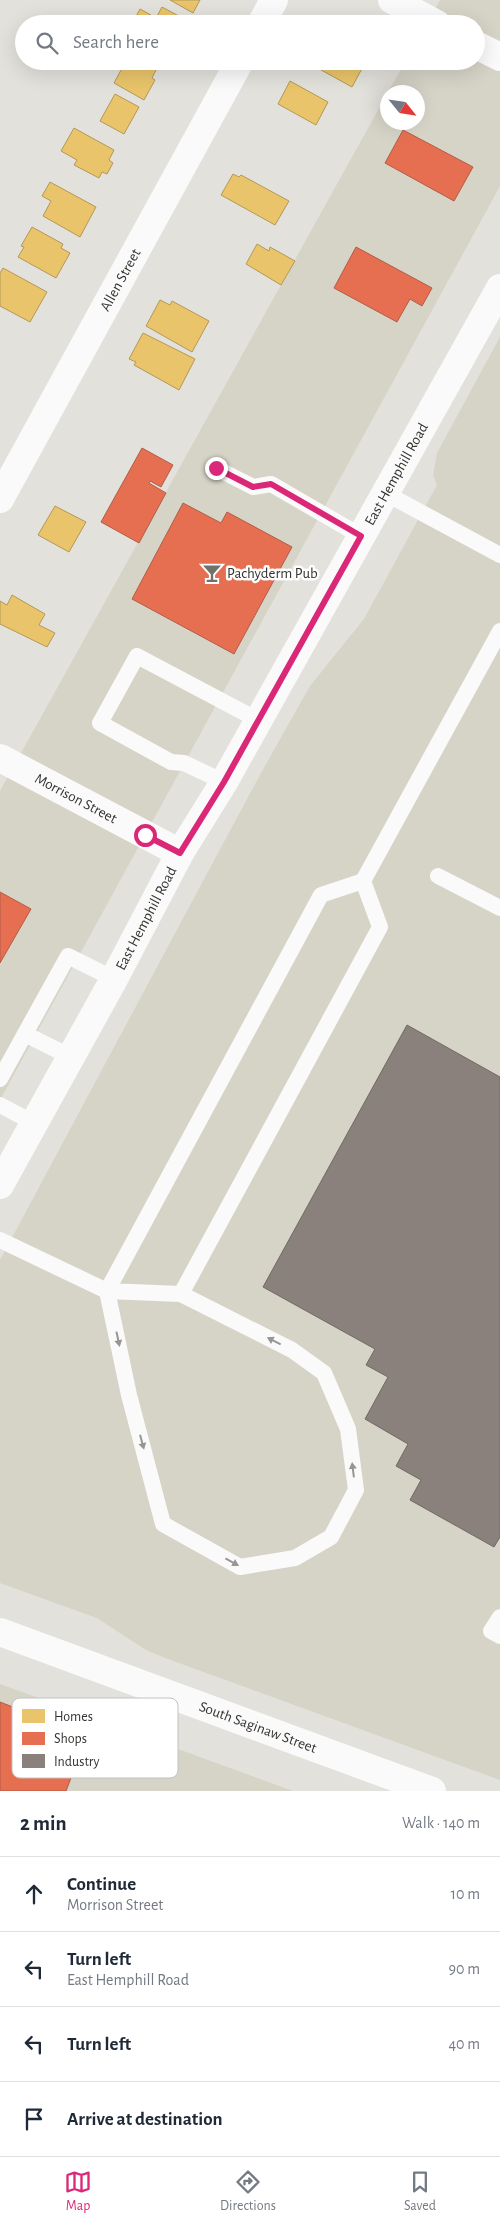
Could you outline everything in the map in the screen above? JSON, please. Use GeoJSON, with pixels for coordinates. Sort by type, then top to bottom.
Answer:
{"type":"FeatureCollection","features":[{"type":"Feature","properties":{"kind":"street"},"geometry":{"type":"LineString","coordinates":[[266,15],[274,0]]}},
{"type":"Feature","properties":{"kind":"street"},"geometry":{"type":"LineString","coordinates":[[392,0],[420,15]]}},
{"type":"Feature","properties":{"kind":"street"},"geometry":{"type":"LineString","coordinates":[[485,50],[500,57]]}},
{"type":"Feature","properties":{"kind":"street","name":"Allen Street"},"geometry":{"type":"LineString","coordinates":[[0,498],[235,70]]}},
{"type":"Feature","properties":{"kind":"street","name":"East Hemphill Road"},"geometry":{"type":"LineString","coordinates":[[0,1185],[114,979],[180,853],[224,782],[500,288]]}},
{"type":"Feature","properties":{"kind":"street","name":"Morrison Street"},"geometry":{"type":"LineString","coordinates":[[0,758],[180,853]]}},
{"type":"Feature","properties":{"kind":"street","name":"South Saginaw Street"},"geometry":{"type":"LineString","coordinates":[[0,1632],[432,1791]]}},
{"type":"Feature","properties":{"kind":"lane"},"geometry":{"type":"LineString","coordinates":[[216,468],[253,487],[271,484],[361,536]]}},
{"type":"Feature","properties":{"kind":"lane"},"geometry":{"type":"LineString","coordinates":[[385,493],[500,555]]}},
{"type":"Feature","properties":{"kind":"lane"},"geometry":{"type":"LineString","coordinates":[[0,1240],[107,1292],[181,1294],[292,1350],[324,1373],[348,1429],[356,1490],[331,1537],[295,1558],[240,1567],[163,1524],[129,1395],[107,1292],[321,895],[363,881],[500,631]]}},
{"type":"Feature","properties":{"kind":"lane"},"geometry":{"type":"LineString","coordinates":[[224,782],[184,762],[171,762],[100,723],[137,656],[258,720]]}},
{"type":"Feature","properties":{"kind":"lane"},"geometry":{"type":"LineString","coordinates":[[438,876],[500,908]]}},
{"type":"Feature","properties":{"kind":"lane"},"geometry":{"type":"LineString","coordinates":[[181,1294],[380,927],[363,881]]}},
{"type":"Feature","properties":{"kind":"lane"},"geometry":{"type":"LineString","coordinates":[[0,1079],[68,956],[114,979]]}},
{"type":"Feature","properties":{"kind":"lane"},"geometry":{"type":"LineString","coordinates":[[25,1034],[70,1057]]}},
{"type":"Feature","properties":{"kind":"lane"},"geometry":{"type":"LineString","coordinates":[[0,1105],[34,1123]]}},
{"type":"Feature","properties":{"kind":"lane"},"geometry":{"type":"LineString","coordinates":[[500,1616],[491,1631],[500,1636]]}},
{"type":"Feature","properties":{"kind":"shaded area"},"geometry":{"type":"Polygon","coordinates":[[[440,0],[500,0],[500,186],[0,1100],[0,791],[380,107],[380,130],[425,130],[425,85],[392,85],[401,70],[485,70],[485,15],[432,15],[440,0]]]}},
{"type":"Feature","properties":{"kind":"shaded area"},"geometry":{"type":"Polygon","coordinates":[[[500,337],[500,1780],[168,1659],[146,1650],[97,1618],[0,1583],[0,1260],[261,773],[310,686],[364,619],[437,485],[433,475],[437,453],[500,337]]]}},
{"type":"Feature","properties":{"kind":"shaded area"},"geometry":{"type":"Polygon","coordinates":[[[0,1684],[38,1698],[12,1698],[12,1778],[178,1778],[178,1749],[293,1791],[0,1791],[0,1684]]]}},
{"type":"Feature","properties":{"kind":"building: Homes"},"geometry":{"type":"Polygon","coordinates":[[[170,0],[200,0],[193,13],[170,0]]]}},
{"type":"Feature","properties":{"kind":"building: Homes"},"geometry":{"type":"Polygon","coordinates":[[[162,7],[177,15],[158,15],[162,7]]]}},
{"type":"Feature","properties":{"kind":"building: Homes"},"geometry":{"type":"Polygon","coordinates":[[[140,9],[151,15],[137,15],[140,9]]]}},
{"type":"Feature","properties":{"kind":"building: Homes"},"geometry":{"type":"Polygon","coordinates":[[[121,70],[156,70],[152,78],[155,80],[144,100],[114,83],[121,70]]]}},
{"type":"Feature","properties":{"kind":"building: Homes"},"geometry":{"type":"Polygon","coordinates":[[[321,70],[361,70],[352,87],[321,70]]]}},
{"type":"Feature","properties":{"kind":"building: Homes"},"geometry":{"type":"Polygon","coordinates":[[[290,81],[328,102],[316,125],[278,104],[290,81]]]}},
{"type":"Feature","properties":{"kind":"building: Homes"},"geometry":{"type":"Polygon","coordinates":[[[115,94],[139,107],[124,134],[100,121],[115,94]]]}},
{"type":"Feature","properties":{"kind":"building: Homes"},"geometry":{"type":"Polygon","coordinates":[[[74,128],[114,150],[109,160],[113,163],[107,174],[102,172],[99,178],[74,165],[77,160],[61,151],[74,128]]]}},
{"type":"Feature","properties":{"kind":"building: Homes"},"geometry":{"type":"Polygon","coordinates":[[[233,174],[239,177],[241,175],[289,201],[275,225],[221,195],[233,174]]]}},
{"type":"Feature","properties":{"kind":"building: Homes"},"geometry":{"type":"Polygon","coordinates":[[[50,182],[96,207],[80,237],[43,216],[51,201],[42,196],[50,182]]]}},
{"type":"Feature","properties":{"kind":"building: Homes"},"geometry":{"type":"Polygon","coordinates":[[[32,227],[63,244],[61,248],[70,253],[56,278],[18,257],[24,247],[21,246],[32,227]]]}},
{"type":"Feature","properties":{"kind":"building: Homes"},"geometry":{"type":"Polygon","coordinates":[[[257,244],[269,251],[270,247],[295,261],[281,285],[246,264],[257,244]]]}},
{"type":"Feature","properties":{"kind":"building: Homes"},"geometry":{"type":"Polygon","coordinates":[[[3,268],[47,292],[30,322],[0,306],[0,273],[3,268]]]}},
{"type":"Feature","properties":{"kind":"building: Homes"},"geometry":{"type":"Polygon","coordinates":[[[160,300],[170,305],[172,301],[209,321],[192,352],[146,326],[160,300]]]}},
{"type":"Feature","properties":{"kind":"building: Homes"},"geometry":{"type":"Polygon","coordinates":[[[143,333],[195,359],[179,390],[134,365],[136,362],[129,359],[143,333]]]}},
{"type":"Feature","properties":{"kind":"building: Homes"},"geometry":{"type":"Polygon","coordinates":[[[55,506],[86,522],[69,552],[38,535],[55,506]]]}},
{"type":"Feature","properties":{"kind":"building: Homes"},"geometry":{"type":"Polygon","coordinates":[[[12,595],[45,614],[39,625],[55,633],[47,647],[0,624],[0,601],[7,605],[12,595]]]}},
{"type":"Feature","properties":{"kind":"building: Shops"},"geometry":{"type":"Polygon","coordinates":[[[403,130],[473,167],[454,201],[385,163],[403,130]]]}},
{"type":"Feature","properties":{"kind":"building: Shops"},"geometry":{"type":"Polygon","coordinates":[[[356,247],[432,288],[422,306],[410,299],[397,322],[334,288],[356,247]]]}},
{"type":"Feature","properties":{"kind":"building: Shops"},"geometry":{"type":"Polygon","coordinates":[[[142,448],[173,465],[161,487],[150,481],[149,483],[166,493],[139,543],[101,522],[142,448]]]}},
{"type":"Feature","properties":{"kind":"building: Shops","name":"Pachyderm Pub"},"geometry":{"type":"Polygon","coordinates":[[[183,503],[221,523],[227,512],[292,547],[234,654],[132,599],[183,503]]]}},
{"type":"Feature","properties":{"kind":"building: Shops"},"geometry":{"type":"Polygon","coordinates":[[[0,892],[31,909],[0,963],[0,892]]]}},
{"type":"Feature","properties":{"kind":"building: Shops"},"geometry":{"type":"Polygon","coordinates":[[[0,1702],[12,1707],[12,1778],[71,1778],[66,1791],[0,1791],[0,1702]]]}},
{"type":"Feature","properties":{"kind":"building: Industry"},"geometry":{"type":"Polygon","coordinates":[[[407,1025],[500,1077],[500,1537],[494,1547],[410,1500],[421,1480],[396,1466],[408,1444],[365,1419],[388,1377],[366,1365],[375,1349],[263,1287],[407,1025]]]}},
{"type":"Feature","properties":{"kind":"place","name":"Pachyderm Pub"},"geometry":{"type":"Point","coordinates":[212,573]}},
{"type":"Feature","properties":{"kind":"route"},"geometry":{"type":"LineString","coordinates":[[145,835],[180,853],[224,782],[361,536],[271,484],[253,487],[216,468]]}}]}
